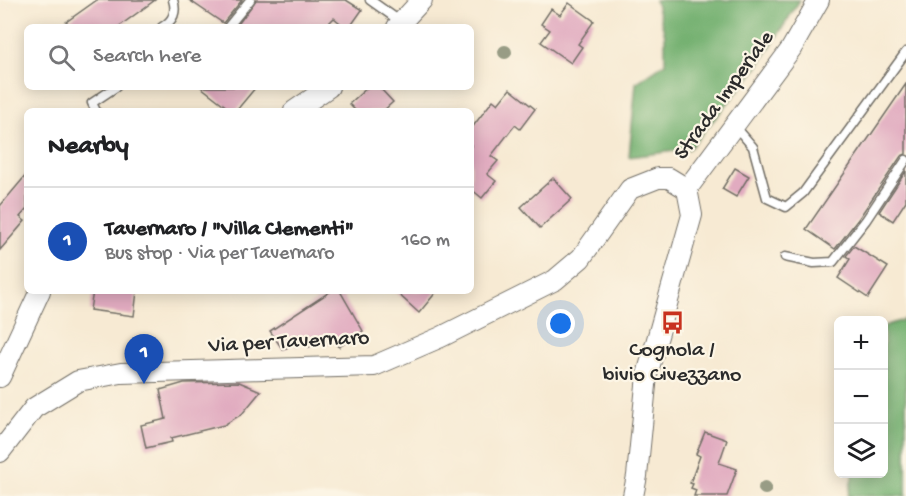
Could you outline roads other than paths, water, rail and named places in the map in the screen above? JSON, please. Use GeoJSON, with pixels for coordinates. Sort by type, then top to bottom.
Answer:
{"type":"FeatureCollection","features":[{"type":"Feature","properties":{"kind":"street"},"geometry":{"type":"LineString","coordinates":[[400,24],[422,0]]}},
{"type":"Feature","properties":{"kind":"street","name":"Strada Imperiale"},"geometry":{"type":"LineString","coordinates":[[687,189],[791,49],[819,0]]}},
{"type":"Feature","properties":{"kind":"street"},"geometry":{"type":"LineString","coordinates":[[298,108],[325,90]]}},
{"type":"Feature","properties":{"kind":"street","name":"Via per Tavernaro"},"geometry":{"type":"LineString","coordinates":[[0,452],[34,408],[78,381],[121,373],[374,366],[441,337],[555,280],[582,258],[630,189],[658,178],[669,178],[687,189]]}},
{"type":"Feature","properties":{"kind":"street"},"geometry":{"type":"LineString","coordinates":[[633,496],[647,375],[692,215],[687,189]]}},
{"type":"Feature","properties":{"kind":"street"},"geometry":{"type":"LineString","coordinates":[[0,377],[39,294]]}},
{"type":"Feature","properties":{"kind":"lane"},"geometry":{"type":"LineString","coordinates":[[167,24],[176,8],[173,0]]}},
{"type":"Feature","properties":{"kind":"lane"},"geometry":{"type":"LineString","coordinates":[[230,24],[250,0]]}},
{"type":"Feature","properties":{"kind":"lane"},"geometry":{"type":"LineString","coordinates":[[370,0],[398,24]]}},
{"type":"Feature","properties":{"kind":"lane"},"geometry":{"type":"LineString","coordinates":[[734,125],[753,147],[767,198],[786,207],[803,193],[906,52]]}},
{"type":"Feature","properties":{"kind":"lane"},"geometry":{"type":"LineString","coordinates":[[94,108],[92,103],[112,90]]}},
{"type":"Feature","properties":{"kind":"lane"},"geometry":{"type":"LineString","coordinates":[[784,257],[814,263],[833,262],[866,220],[906,160]]}},
{"type":"Feature","properties":{"kind":"place","name":"Cognola / bivio Civezzano"},"geometry":{"type":"Point","coordinates":[672,322]}},
{"type":"Feature","properties":{"kind":"place","name":"Tavernaro / \"Villa Clementi\""},"geometry":{"type":"Point","coordinates":[144,384]}}]}
